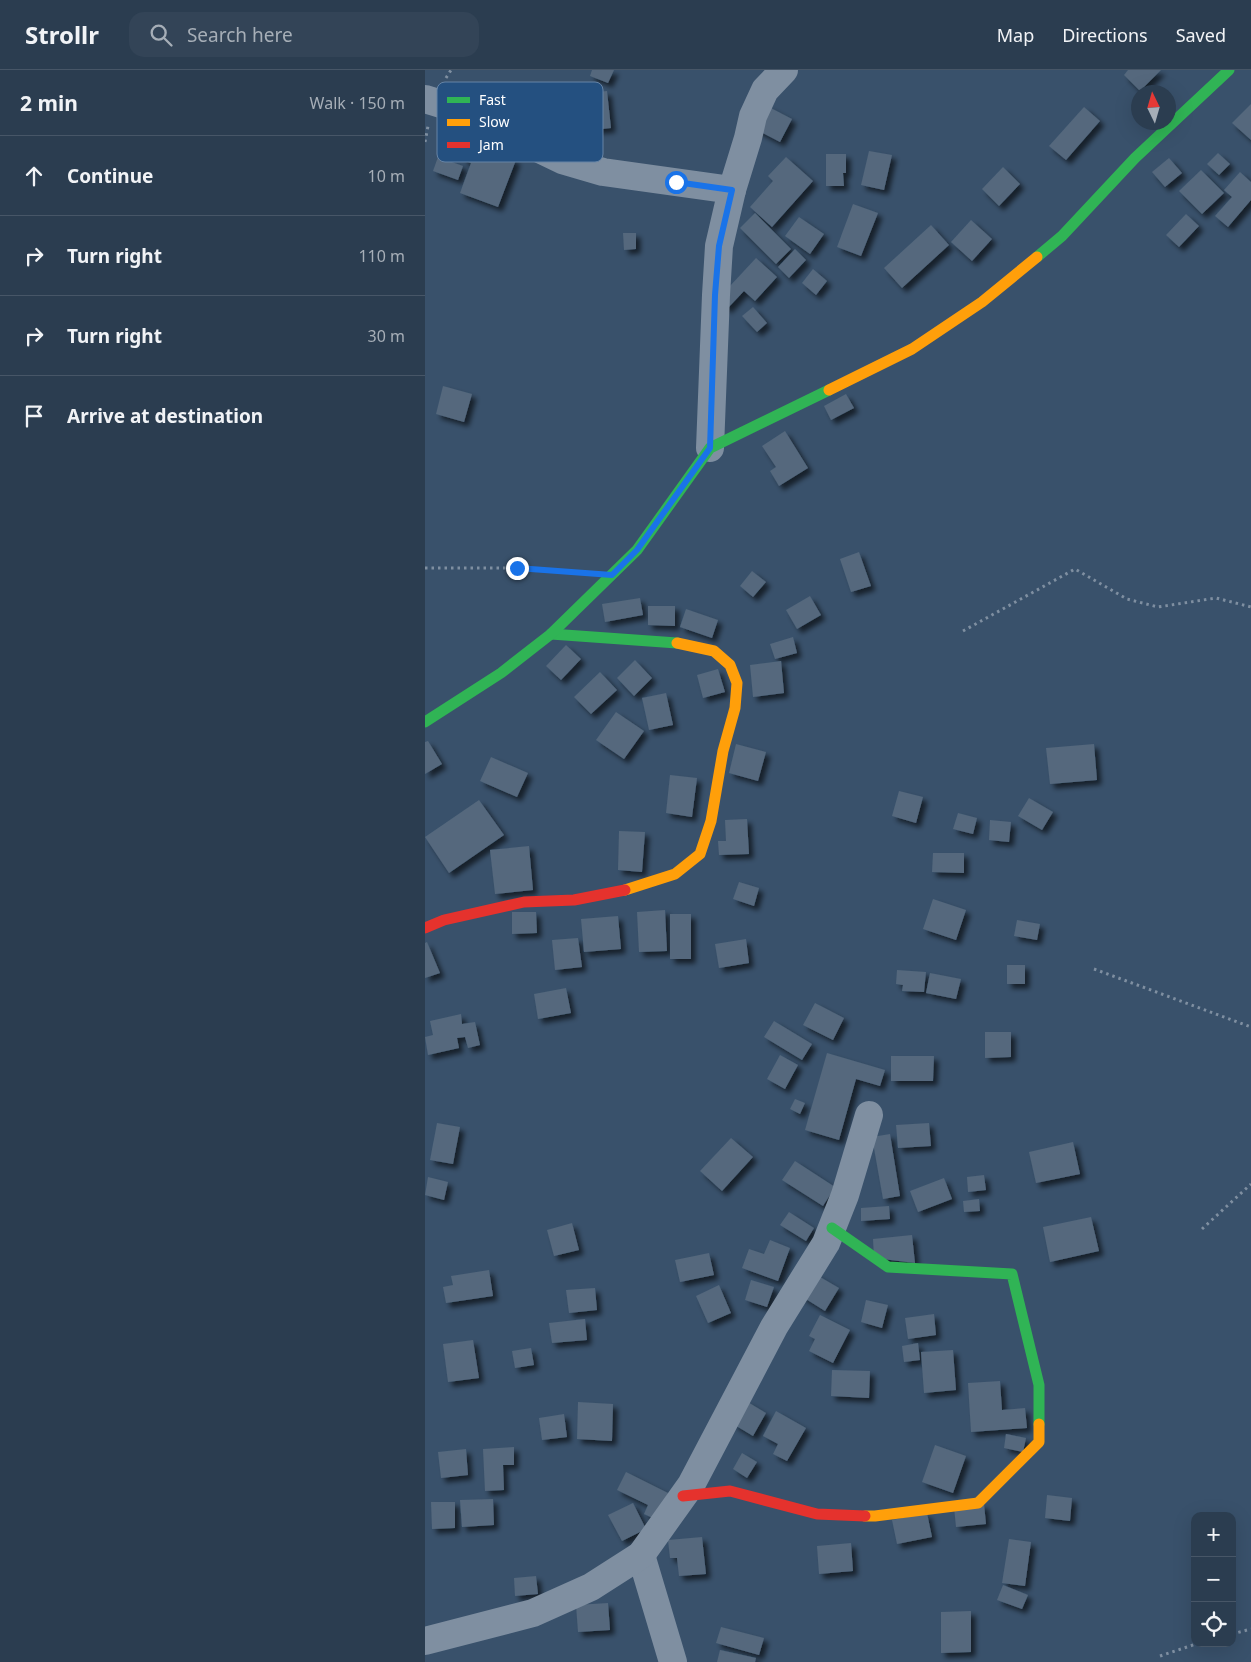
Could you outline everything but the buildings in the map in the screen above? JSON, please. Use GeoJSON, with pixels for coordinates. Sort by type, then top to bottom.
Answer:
{"type":"FeatureCollection","features":[{"type":"Feature","properties":{"kind":"street"},"geometry":{"type":"LineString","coordinates":[[710,448],[715,295],[719,246],[732,190],[749,138],[753,116],[765,90],[784,70]]}},
{"type":"Feature","properties":{"kind":"street"},"geometry":{"type":"LineString","coordinates":[[425,722],[501,672],[551,634],[637,550],[710,448],[912,349],[982,302],[1062,236],[1135,158],[1229,70]]}},
{"type":"Feature","properties":{"kind":"street"},"geometry":{"type":"LineString","coordinates":[[425,99],[437,103]]}},
{"type":"Feature","properties":{"kind":"street"},"geometry":{"type":"LineString","coordinates":[[569,162],[603,172],[732,190]]}},
{"type":"Feature","properties":{"kind":"street"},"geometry":{"type":"LineString","coordinates":[[425,928],[444,920],[524,902],[574,900],[625,890],[675,874],[700,854],[711,821],[721,759],[735,708],[737,683],[730,665],[714,651],[683,643],[551,634]]}},
{"type":"Feature","properties":{"kind":"street"},"geometry":{"type":"LineString","coordinates":[[425,1641],[533,1612],[591,1587],[641,1554],[691,1485],[774,1327],[826,1243],[845,1194],[869,1116]]}},
{"type":"Feature","properties":{"kind":"street"},"geometry":{"type":"LineString","coordinates":[[683,1496],[730,1491],[817,1514],[875,1516],[978,1503],[1039,1442],[1039,1385],[1012,1274],[888,1266],[832,1228]]}},
{"type":"Feature","properties":{"kind":"street"},"geometry":{"type":"LineString","coordinates":[[641,1554],[673,1662]]}},
{"type":"Feature","properties":{"kind":"path"},"geometry":{"type":"LineString","coordinates":[[425,568],[517,568],[612,575]]}},
{"type":"Feature","properties":{"kind":"path"},"geometry":{"type":"LineString","coordinates":[[963,631],[1075,569],[1127,599],[1158,607],[1216,598],[1251,607]]}},
{"type":"Feature","properties":{"kind":"path"},"geometry":{"type":"LineString","coordinates":[[1094,969],[1251,1027]]}},
{"type":"Feature","properties":{"kind":"path"},"geometry":{"type":"LineString","coordinates":[[1201,1229],[1251,1184]]}},
{"type":"Feature","properties":{"kind":"path"},"geometry":{"type":"LineString","coordinates":[[1236,1633],[1251,1629]]}},
{"type":"Feature","properties":{"kind":"path"},"geometry":{"type":"LineString","coordinates":[[1160,1656],[1191,1646]]}},
{"type":"Feature","properties":{"kind":"traffic: fast"},"geometry":{"type":"LineString","coordinates":[[1037,257],[1062,236],[1135,158],[1229,70]]}},
{"type":"Feature","properties":{"kind":"traffic: fast"},"geometry":{"type":"LineString","coordinates":[[425,722],[501,673],[551,634],[637,550],[710,448],[829,390]]}},
{"type":"Feature","properties":{"kind":"traffic: fast"},"geometry":{"type":"LineString","coordinates":[[551,634],[677,643]]}},
{"type":"Feature","properties":{"kind":"traffic: fast"},"geometry":{"type":"LineString","coordinates":[[832,1228],[888,1267],[1012,1274],[1039,1385],[1039,1424]]}},
{"type":"Feature","properties":{"kind":"traffic: slow"},"geometry":{"type":"LineString","coordinates":[[829,390],[912,349],[982,302],[1037,257]]}},
{"type":"Feature","properties":{"kind":"traffic: slow"},"geometry":{"type":"LineString","coordinates":[[625,890],[675,874],[700,854],[711,821],[723,751],[735,708],[737,683],[730,665],[714,651],[677,643]]}},
{"type":"Feature","properties":{"kind":"traffic: slow"},"geometry":{"type":"LineString","coordinates":[[865,1516],[978,1503],[1039,1442],[1039,1424]]}},
{"type":"Feature","properties":{"kind":"traffic: jam"},"geometry":{"type":"LineString","coordinates":[[425,928],[444,920],[524,902],[574,900],[625,890]]}},
{"type":"Feature","properties":{"kind":"traffic: jam"},"geometry":{"type":"LineString","coordinates":[[683,1496],[730,1491],[817,1514],[865,1516]]}},
{"type":"Feature","properties":{"kind":"route"},"geometry":{"type":"LineString","coordinates":[[517,568],[612,575],[637,550],[710,448],[715,295],[719,246],[732,190],[676,182]]}}]}
